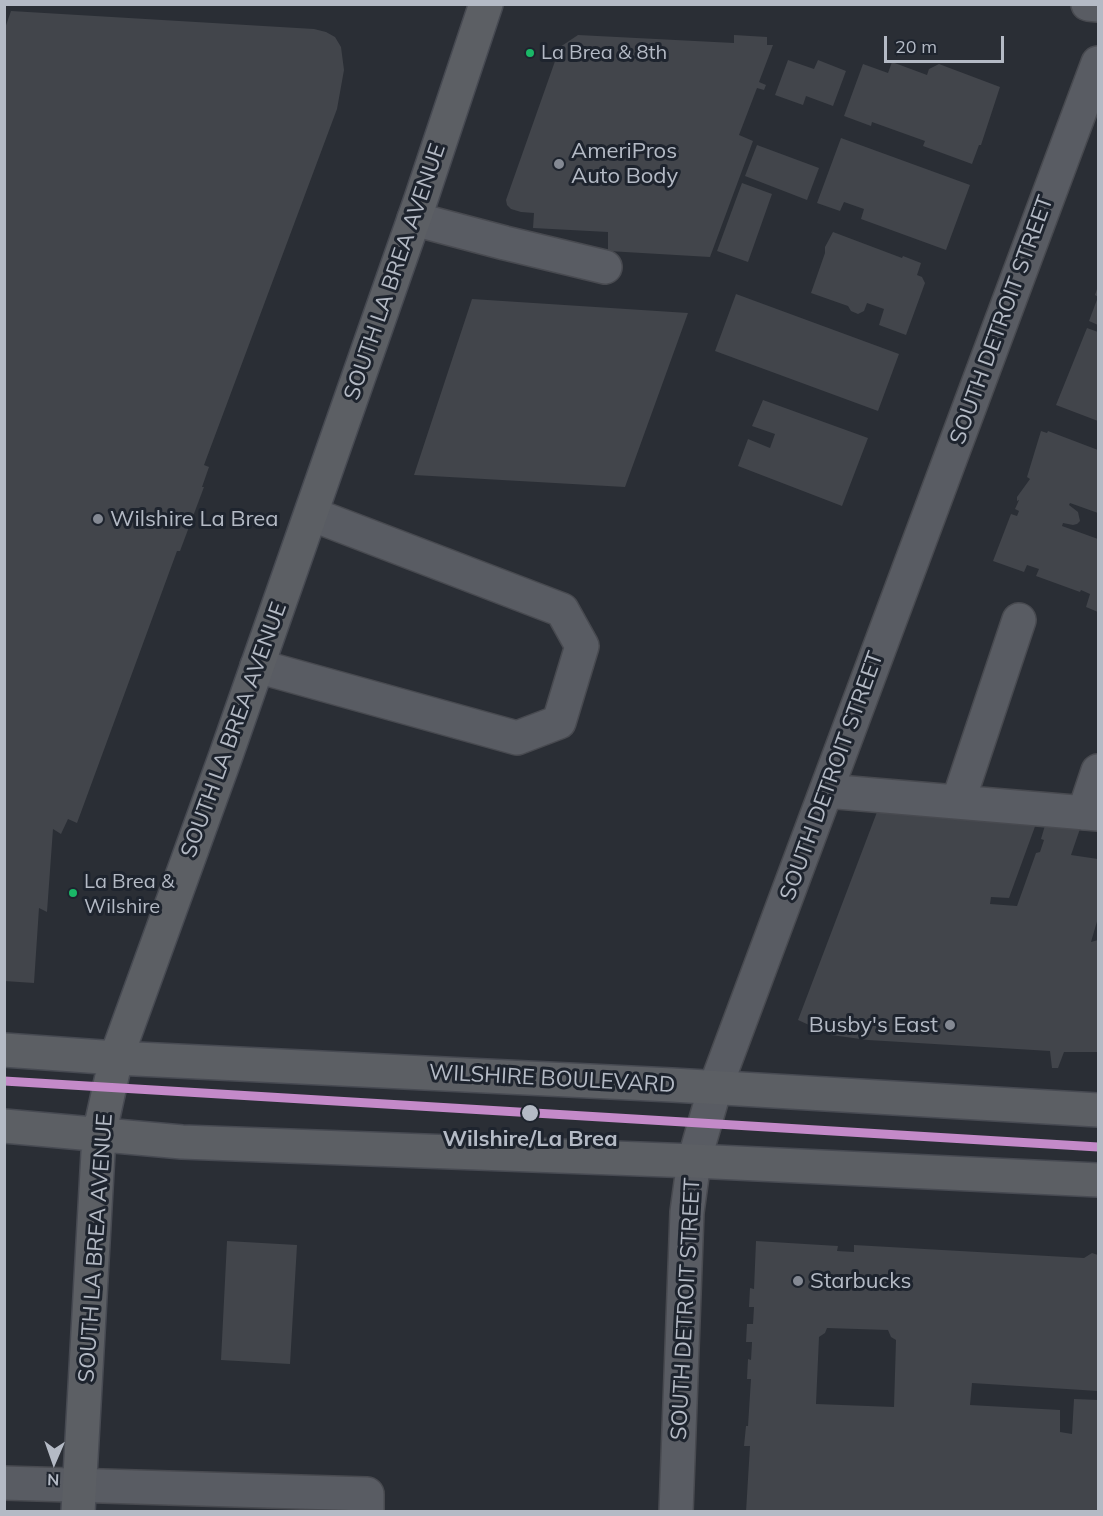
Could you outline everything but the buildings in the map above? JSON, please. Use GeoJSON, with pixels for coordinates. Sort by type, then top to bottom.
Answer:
{"type":"FeatureCollection","features":[{"type":"Feature","properties":{"kind":"main road","name":"SOUTH LA BREA AVENUE"},"geometry":{"type":"LineString","coordinates":[[80,1498],[99,1135],[116,1058],[258,666],[414,219],[486,4]]}},
{"type":"Feature","properties":{"kind":"main road","name":"WILSHIRE BOULEVARD"},"geometry":{"type":"LineString","coordinates":[[4,1050],[116,1058],[1098,1110]]}},
{"type":"Feature","properties":{"kind":"main road"},"geometry":{"type":"LineString","coordinates":[[4,1126],[182,1142],[694,1161],[1098,1180]]}},
{"type":"Feature","properties":{"kind":"street"},"geometry":{"type":"LineString","coordinates":[[1089,4],[1098,5]]}},
{"type":"Feature","properties":{"kind":"street","name":"SOUTH DETROIT STREET"},"geometry":{"type":"LineString","coordinates":[[676,1512],[687,1212],[694,1161],[715,1088],[1098,63]]}},
{"type":"Feature","properties":{"kind":"street"},"geometry":{"type":"LineString","coordinates":[[414,219],[605,267]]}},
{"type":"Feature","properties":{"kind":"street"},"geometry":{"type":"LineString","coordinates":[[258,666],[517,738],[559,722],[582,646],[562,610],[311,514]]}},
{"type":"Feature","properties":{"kind":"street"},"geometry":{"type":"LineString","coordinates":[[958,802],[1019,620]]}},
{"type":"Feature","properties":{"kind":"street"},"geometry":{"type":"LineString","coordinates":[[826,791],[1091,813],[1098,771]]}},
{"type":"Feature","properties":{"kind":"street"},"geometry":{"type":"LineString","coordinates":[[4,1483],[80,1498],[368,1494],[367,1512]]}},
{"type":"Feature","properties":{"kind":"transit line"},"geometry":{"type":"LineString","coordinates":[[4,1081],[1098,1147]]}},
{"type":"Feature","properties":{"kind":"place","name":"La Brea & 8th"},"geometry":{"type":"Point","coordinates":[530,53]}},
{"type":"Feature","properties":{"kind":"place","name":"AmeriPros Auto Body"},"geometry":{"type":"Point","coordinates":[559,164]}},
{"type":"Feature","properties":{"kind":"place","name":"Wilshire La Brea"},"geometry":{"type":"Point","coordinates":[98,519]}},
{"type":"Feature","properties":{"kind":"place","name":"La Brea & Wilshire"},"geometry":{"type":"Point","coordinates":[73,893]}},
{"type":"Feature","properties":{"kind":"place","name":"Busby's East"},"geometry":{"type":"Point","coordinates":[950,1025]}},
{"type":"Feature","properties":{"kind":"place","name":"Wilshire/La Brea"},"geometry":{"type":"Point","coordinates":[530,1113]}},
{"type":"Feature","properties":{"kind":"place","name":"Starbucks"},"geometry":{"type":"Point","coordinates":[798,1281]}}]}
